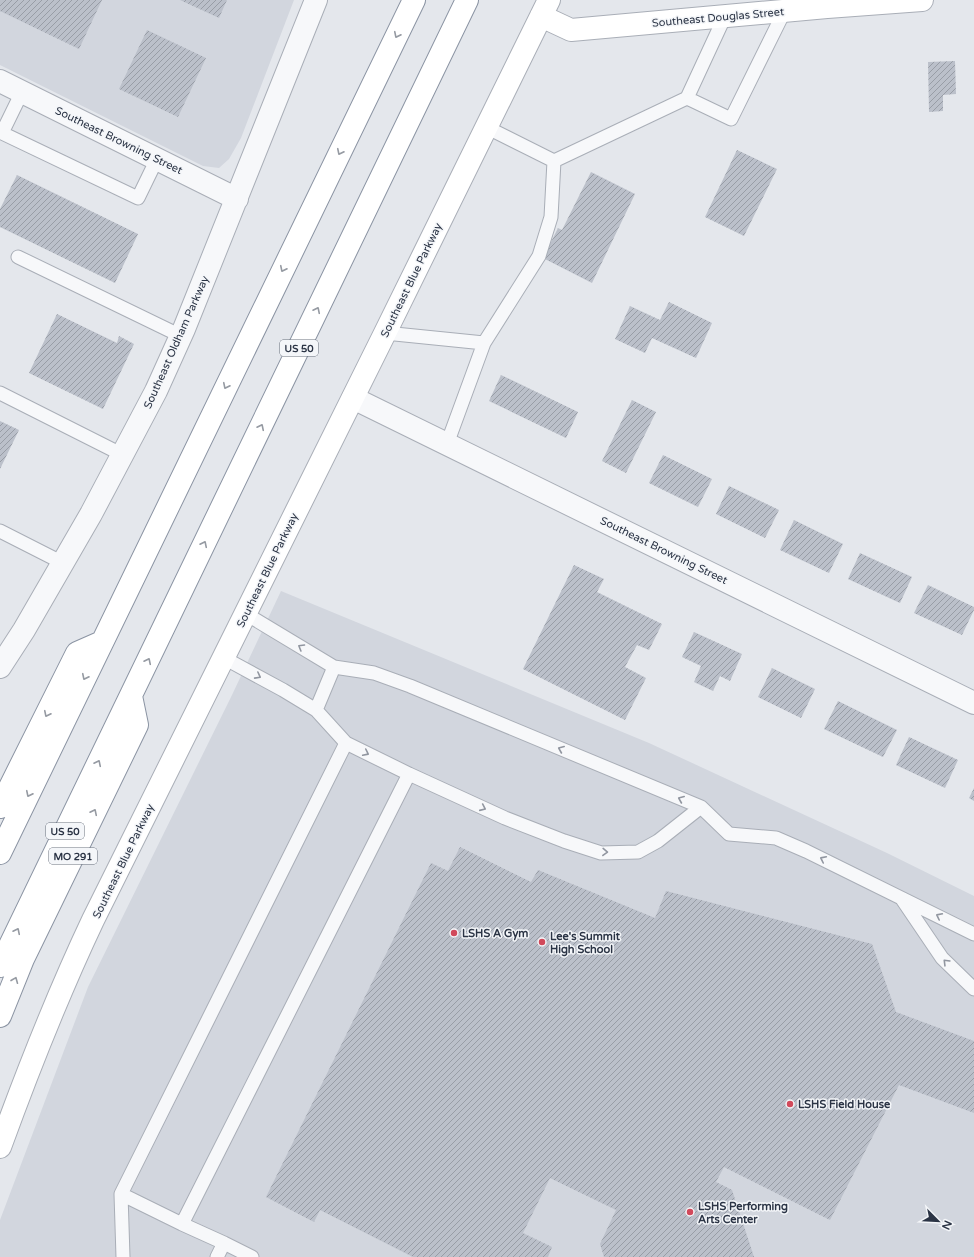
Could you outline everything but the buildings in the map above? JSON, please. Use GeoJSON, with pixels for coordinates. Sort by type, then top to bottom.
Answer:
{"type":"FeatureCollection","features":[{"type":"Feature","properties":{"kind":"main road"},"geometry":{"type":"LineString","coordinates":[[0,853],[414,0]]}},
{"type":"Feature","properties":{"kind":"main road","name":"US 50"},"geometry":{"type":"LineString","coordinates":[[0,966],[467,0]]}},
{"type":"Feature","properties":{"kind":"main road","name":"Southeast Douglas Street"},"geometry":{"type":"LineString","coordinates":[[545,8],[571,30],[785,10],[829,3],[922,0]]}},
{"type":"Feature","properties":{"kind":"main road","name":"Southeast Blue Parkway"},"geometry":{"type":"LineString","coordinates":[[0,1147],[24,1081],[66,978],[93,920],[246,614],[545,8]]}},
{"type":"Feature","properties":{"kind":"main road"},"geometry":{"type":"LineString","coordinates":[[0,807],[77,653],[102,642]]}},
{"type":"Feature","properties":{"kind":"main road","name":"MO 291"},"geometry":{"type":"LineString","coordinates":[[0,1016],[23,959],[137,725],[131,696]]}},
{"type":"Feature","properties":{"kind":"street","name":"Southeast Oldham Parkway"},"geometry":{"type":"LineString","coordinates":[[0,667],[24,630],[63,563],[123,455],[156,391],[181,336],[316,0]]}},
{"type":"Feature","properties":{"kind":"street","name":"Southeast Browning Street"},"geometry":{"type":"LineString","coordinates":[[0,81],[237,199]]}},
{"type":"Feature","properties":{"kind":"street","name":"Southeast Browning Street"},"geometry":{"type":"LineString","coordinates":[[353,398],[974,703]]}},
{"type":"Feature","properties":{"kind":"lane"},"geometry":{"type":"LineString","coordinates":[[687,98],[731,119],[785,10]]}},
{"type":"Feature","properties":{"kind":"lane"},"geometry":{"type":"LineString","coordinates":[[554,161],[687,98],[725,16]]}},
{"type":"Feature","properties":{"kind":"lane"},"geometry":{"type":"LineString","coordinates":[[22,92],[2,134],[138,198],[157,159]]}},
{"type":"Feature","properties":{"kind":"lane"},"geometry":{"type":"LineString","coordinates":[[486,127],[554,161]]}},
{"type":"Feature","properties":{"kind":"lane"},"geometry":{"type":"LineString","coordinates":[[447,444],[484,343],[539,256],[551,217],[554,161]]}},
{"type":"Feature","properties":{"kind":"lane"},"geometry":{"type":"LineString","coordinates":[[18,257],[181,336]]}},
{"type":"Feature","properties":{"kind":"lane"},"geometry":{"type":"LineString","coordinates":[[385,333],[484,343]]}},
{"type":"Feature","properties":{"kind":"lane"},"geometry":{"type":"LineString","coordinates":[[0,393],[123,455]]}},
{"type":"Feature","properties":{"kind":"lane"},"geometry":{"type":"LineString","coordinates":[[0,531],[63,563]]}},
{"type":"Feature","properties":{"kind":"lane"},"geometry":{"type":"LineString","coordinates":[[246,614],[334,667],[374,673],[410,686],[701,807],[729,834],[776,838],[806,851],[974,934]]}},
{"type":"Feature","properties":{"kind":"lane"},"geometry":{"type":"LineString","coordinates":[[224,658],[316,710],[346,743],[409,774],[511,820],[564,841],[601,853],[638,852],[658,841],[701,807]]}},
{"type":"Feature","properties":{"kind":"lane"},"geometry":{"type":"LineString","coordinates":[[316,710],[334,667]]}},
{"type":"Feature","properties":{"kind":"lane"},"geometry":{"type":"LineString","coordinates":[[123,1257],[121,1194],[346,743]]}},
{"type":"Feature","properties":{"kind":"lane"},"geometry":{"type":"LineString","coordinates":[[182,1224],[409,774]]}},
{"type":"Feature","properties":{"kind":"lane"},"geometry":{"type":"LineString","coordinates":[[902,898],[942,958],[974,989]]}},
{"type":"Feature","properties":{"kind":"lane"},"geometry":{"type":"LineString","coordinates":[[121,1194],[252,1257]]}},
{"type":"Feature","properties":{"kind":"lane"},"geometry":{"type":"LineString","coordinates":[[217,1257],[224,1243]]}},
{"type":"Feature","properties":{"kind":"shaded area"},"geometry":{"type":"Polygon","coordinates":[[[0,0],[294,0],[241,138],[229,159],[219,168],[203,166],[0,65],[0,0]]]}},
{"type":"Feature","properties":{"kind":"shaded area","name":"Lee's Summit High School"},"geometry":{"type":"Polygon","coordinates":[[[281,591],[649,743],[887,853],[974,896],[974,1257],[0,1257],[0,1220],[88,987],[232,695],[281,591]]]}},
{"type":"Feature","properties":{"kind":"place","name":"LSHS A Gym"},"geometry":{"type":"Point","coordinates":[454,933]}},
{"type":"Feature","properties":{"kind":"place","name":"Lee's Summit High School"},"geometry":{"type":"Point","coordinates":[542,942]}},
{"type":"Feature","properties":{"kind":"place","name":"LSHS Field House"},"geometry":{"type":"Point","coordinates":[790,1104]}},
{"type":"Feature","properties":{"kind":"place","name":"LSHS Performing Arts Center"},"geometry":{"type":"Point","coordinates":[690,1212]}}]}
